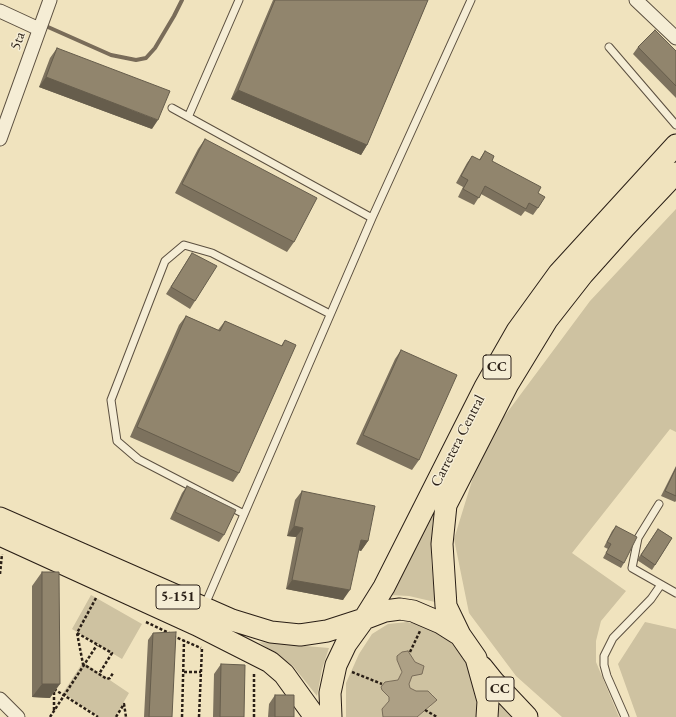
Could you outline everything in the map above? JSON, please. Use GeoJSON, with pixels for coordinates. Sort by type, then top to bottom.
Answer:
{"type":"FeatureCollection","features":[{"type":"Feature","properties":{"kind":"main road","name":"Carretera Central"},"geometry":{"type":"LineString","coordinates":[[364,620],[384,587],[485,387],[517,331],[559,273],[676,145]]}},
{"type":"Feature","properties":{"kind":"main road","name":"Carretera Central"},"geometry":{"type":"LineString","coordinates":[[460,635],[446,606],[442,544],[446,505],[508,384],[547,320],[583,274],[676,173]]}},
{"type":"Feature","properties":{"kind":"main road","name":"5-151"},"geometry":{"type":"LineString","coordinates":[[0,518],[198,630],[232,620],[271,632],[300,636],[327,631],[364,620]]}},
{"type":"Feature","properties":{"kind":"main road","name":"5-151"},"geometry":{"type":"LineString","coordinates":[[1,546],[270,662],[284,674],[315,717]]}},
{"type":"Feature","properties":{"kind":"main road","name":"CC"},"geometry":{"type":"LineString","coordinates":[[331,717],[330,693],[336,665],[346,644],[364,620],[385,611],[400,609],[413,611],[441,622],[460,635],[494,682],[527,717]]}},
{"type":"Feature","properties":{"kind":"main road","name":"CC"},"geometry":{"type":"LineString","coordinates":[[476,658],[488,701],[487,717]]}},
{"type":"Feature","properties":{"kind":"street","name":"5ta"},"geometry":{"type":"LineString","coordinates":[[0,139],[50,0]]}},
{"type":"Feature","properties":{"kind":"street"},"geometry":{"type":"LineString","coordinates":[[640,1],[676,38]]}},
{"type":"Feature","properties":{"kind":"street"},"geometry":{"type":"LineString","coordinates":[[0,11],[39,29]]}},
{"type":"Feature","properties":{"kind":"street"},"geometry":{"type":"LineString","coordinates":[[0,699],[18,717]]}},
{"type":"Feature","properties":{"kind":"lane"},"geometry":{"type":"LineString","coordinates":[[189,115],[239,0]]}},
{"type":"Feature","properties":{"kind":"lane"},"geometry":{"type":"LineString","coordinates":[[198,630],[244,514],[330,314],[471,0]]}},
{"type":"Feature","properties":{"kind":"lane"},"geometry":{"type":"LineString","coordinates":[[609,47],[676,124]]}},
{"type":"Feature","properties":{"kind":"lane"},"geometry":{"type":"LineString","coordinates":[[172,108],[189,115],[372,218]]}},
{"type":"Feature","properties":{"kind":"lane"},"geometry":{"type":"LineString","coordinates":[[244,514],[138,459],[117,441],[111,400],[165,261],[184,245],[212,253],[330,314]]}},
{"type":"Feature","properties":{"kind":"lane"},"geometry":{"type":"LineString","coordinates":[[660,504],[638,538],[632,568],[660,586],[676,593]]}},
{"type":"Feature","properties":{"kind":"lane"},"geometry":{"type":"LineString","coordinates":[[625,717],[607,676],[604,665],[604,656],[612,638],[651,599],[660,586]]}},
{"type":"Feature","properties":{"kind":"path"},"geometry":{"type":"LineString","coordinates":[[1,546],[9,556]]}},
{"type":"Feature","properties":{"kind":"path"},"geometry":{"type":"LineString","coordinates":[[0,574],[1,546]]}},
{"type":"Feature","properties":{"kind":"path"},"geometry":{"type":"LineString","coordinates":[[90,595],[103,601]]}},
{"type":"Feature","properties":{"kind":"path"},"geometry":{"type":"LineString","coordinates":[[96,598],[77,633],[83,664],[107,679],[110,678],[112,673]]}},
{"type":"Feature","properties":{"kind":"path"},"geometry":{"type":"LineString","coordinates":[[410,652],[427,617]]}},
{"type":"Feature","properties":{"kind":"path"},"geometry":{"type":"LineString","coordinates":[[145,622],[173,636],[198,630]]}},
{"type":"Feature","properties":{"kind":"path"},"geometry":{"type":"LineString","coordinates":[[198,630],[208,651]]}},
{"type":"Feature","properties":{"kind":"path"},"geometry":{"type":"LineString","coordinates":[[198,630],[201,672],[199,717]]}},
{"type":"Feature","properties":{"kind":"path"},"geometry":{"type":"LineString","coordinates":[[182,717],[184,672],[198,630]]}},
{"type":"Feature","properties":{"kind":"path"},"geometry":{"type":"LineString","coordinates":[[77,633],[112,653],[99,674]]}},
{"type":"Feature","properties":{"kind":"path"},"geometry":{"type":"LineString","coordinates":[[173,636],[173,643]]}},
{"type":"Feature","properties":{"kind":"path"},"geometry":{"type":"LineString","coordinates":[[50,717],[83,664],[97,645]]}},
{"type":"Feature","properties":{"kind":"path"},"geometry":{"type":"LineString","coordinates":[[336,665],[382,684]]}},
{"type":"Feature","properties":{"kind":"path"},"geometry":{"type":"LineString","coordinates":[[248,670],[261,676]]}},
{"type":"Feature","properties":{"kind":"path"},"geometry":{"type":"LineString","coordinates":[[184,672],[201,672]]}},
{"type":"Feature","properties":{"kind":"path"},"geometry":{"type":"LineString","coordinates":[[254,673],[254,717]]}},
{"type":"Feature","properties":{"kind":"path"},"geometry":{"type":"LineString","coordinates":[[54,683],[54,710]]}},
{"type":"Feature","properties":{"kind":"path"},"geometry":{"type":"LineString","coordinates":[[54,689],[98,717]]}},
{"type":"Feature","properties":{"kind":"path"},"geometry":{"type":"LineString","coordinates":[[116,717],[124,704],[126,717]]}},
{"type":"Feature","properties":{"kind":"path"},"geometry":{"type":"LineString","coordinates":[[425,710],[437,717]]}},
{"type":"Feature","properties":{"kind":"shaded area"},"geometry":{"type":"Polygon","coordinates":[[[676,209],[676,432],[670,429],[572,553],[626,591],[601,621],[596,641],[596,662],[619,717],[562,717],[516,676],[469,613],[454,539],[483,445],[590,301],[676,209]]]}},
{"type":"Feature","properties":{"kind":"shaded area"},"geometry":{"type":"Polygon","coordinates":[[[437,499],[432,525],[431,560],[435,602],[409,596],[389,595],[437,499]]]}},
{"type":"Feature","properties":{"kind":"shaded area"},"geometry":{"type":"Polygon","coordinates":[[[91,595],[142,624],[122,659],[72,629],[91,595]]]}},
{"type":"Feature","properties":{"kind":"shaded area"},"geometry":{"type":"Polygon","coordinates":[[[407,622],[429,627],[449,640],[470,668],[477,705],[477,717],[417,717],[430,707],[435,699],[432,694],[416,692],[410,688],[409,684],[412,675],[422,673],[413,659],[399,654],[397,660],[401,666],[401,675],[398,680],[385,682],[382,690],[389,697],[389,701],[383,708],[383,717],[346,717],[346,683],[359,654],[372,634],[388,624],[407,622]]]}},
{"type":"Feature","properties":{"kind":"shaded area"},"geometry":{"type":"Polygon","coordinates":[[[645,622],[676,629],[676,717],[637,717],[618,664],[645,622]]]}},
{"type":"Feature","properties":{"kind":"shaded area"},"geometry":{"type":"Polygon","coordinates":[[[259,642],[329,648],[322,669],[317,696],[293,666],[259,642]]]}},
{"type":"Feature","properties":{"kind":"shaded area"},"geometry":{"type":"Polygon","coordinates":[[[408,651],[415,662],[424,666],[422,674],[412,676],[409,684],[410,688],[416,691],[428,691],[437,700],[417,717],[383,717],[382,709],[389,701],[389,697],[381,687],[385,682],[398,680],[402,672],[397,656],[402,652],[408,651]]]}},
{"type":"Feature","properties":{"kind":"shaded area"},"geometry":{"type":"Polygon","coordinates":[[[83,662],[129,693],[115,717],[99,717],[63,693],[83,662]]]}},
{"type":"Feature","properties":{"kind":"shaded area"},"geometry":{"type":"Polygon","coordinates":[[[494,697],[515,717],[494,717],[494,697]]]}},
{"type":"Feature","properties":{"kind":"building"},"geometry":{"type":"Polygon","coordinates":[[[275,0],[428,0],[367,145],[238,90],[275,0]]]}},
{"type":"Feature","properties":{"kind":"building"},"geometry":{"type":"Polygon","coordinates":[[[655,30],[676,51],[676,86],[638,47],[655,30]]]}},
{"type":"Feature","properties":{"kind":"building"},"geometry":{"type":"Polygon","coordinates":[[[57,48],[170,91],[158,120],[46,77],[57,48]]]}},
{"type":"Feature","properties":{"kind":"building"},"geometry":{"type":"Polygon","coordinates":[[[205,139],[317,198],[294,242],[182,184],[205,139]]]}},
{"type":"Feature","properties":{"kind":"building"},"geometry":{"type":"Polygon","coordinates":[[[485,151],[494,156],[492,161],[541,187],[538,193],[545,197],[538,208],[529,203],[526,209],[485,186],[479,198],[463,189],[468,180],[461,176],[472,156],[480,160],[485,151]]]}},
{"type":"Feature","properties":{"kind":"building"},"geometry":{"type":"Polygon","coordinates":[[[192,253],[217,266],[195,301],[171,287],[192,253]]]}},
{"type":"Feature","properties":{"kind":"building"},"geometry":{"type":"Polygon","coordinates":[[[186,316],[220,331],[225,321],[282,346],[285,340],[296,345],[239,473],[137,427],[186,316]]]}},
{"type":"Feature","properties":{"kind":"building"},"geometry":{"type":"Polygon","coordinates":[[[401,350],[457,375],[419,460],[363,435],[401,350]]]}},
{"type":"Feature","properties":{"kind":"building"},"geometry":{"type":"Polygon","coordinates":[[[676,468],[676,496],[665,491],[676,468]]]}},
{"type":"Feature","properties":{"kind":"building"},"geometry":{"type":"Polygon","coordinates":[[[187,486],[236,510],[224,535],[175,512],[187,486]]]}},
{"type":"Feature","properties":{"kind":"building"},"geometry":{"type":"Polygon","coordinates":[[[302,491],[375,506],[368,541],[361,540],[350,590],[292,580],[303,528],[294,526],[302,491]]]}},
{"type":"Feature","properties":{"kind":"building"},"geometry":{"type":"Polygon","coordinates":[[[616,526],[637,537],[624,563],[606,553],[611,544],[607,542],[616,526]]]}},
{"type":"Feature","properties":{"kind":"building"},"geometry":{"type":"Polygon","coordinates":[[[658,529],[672,538],[655,565],[641,555],[658,529]]]}},
{"type":"Feature","properties":{"kind":"building"},"geometry":{"type":"Polygon","coordinates":[[[42,572],[59,572],[60,684],[42,684],[42,572]]]}},
{"type":"Feature","properties":{"kind":"building"},"geometry":{"type":"Polygon","coordinates":[[[176,632],[172,717],[149,717],[153,633],[176,632]]]}},
{"type":"Feature","properties":{"kind":"building"},"geometry":{"type":"Polygon","coordinates":[[[221,664],[245,665],[244,717],[220,717],[221,664]]]}},
{"type":"Feature","properties":{"kind":"building"},"geometry":{"type":"Polygon","coordinates":[[[275,695],[294,695],[294,717],[275,717],[275,695]]]}},
{"type":"Feature","properties":{"kind":"waterway"},"geometry":{"type":"LineString","coordinates":[[48,27],[111,55],[136,60],[146,58],[155,48],[182,0]]}}]}
